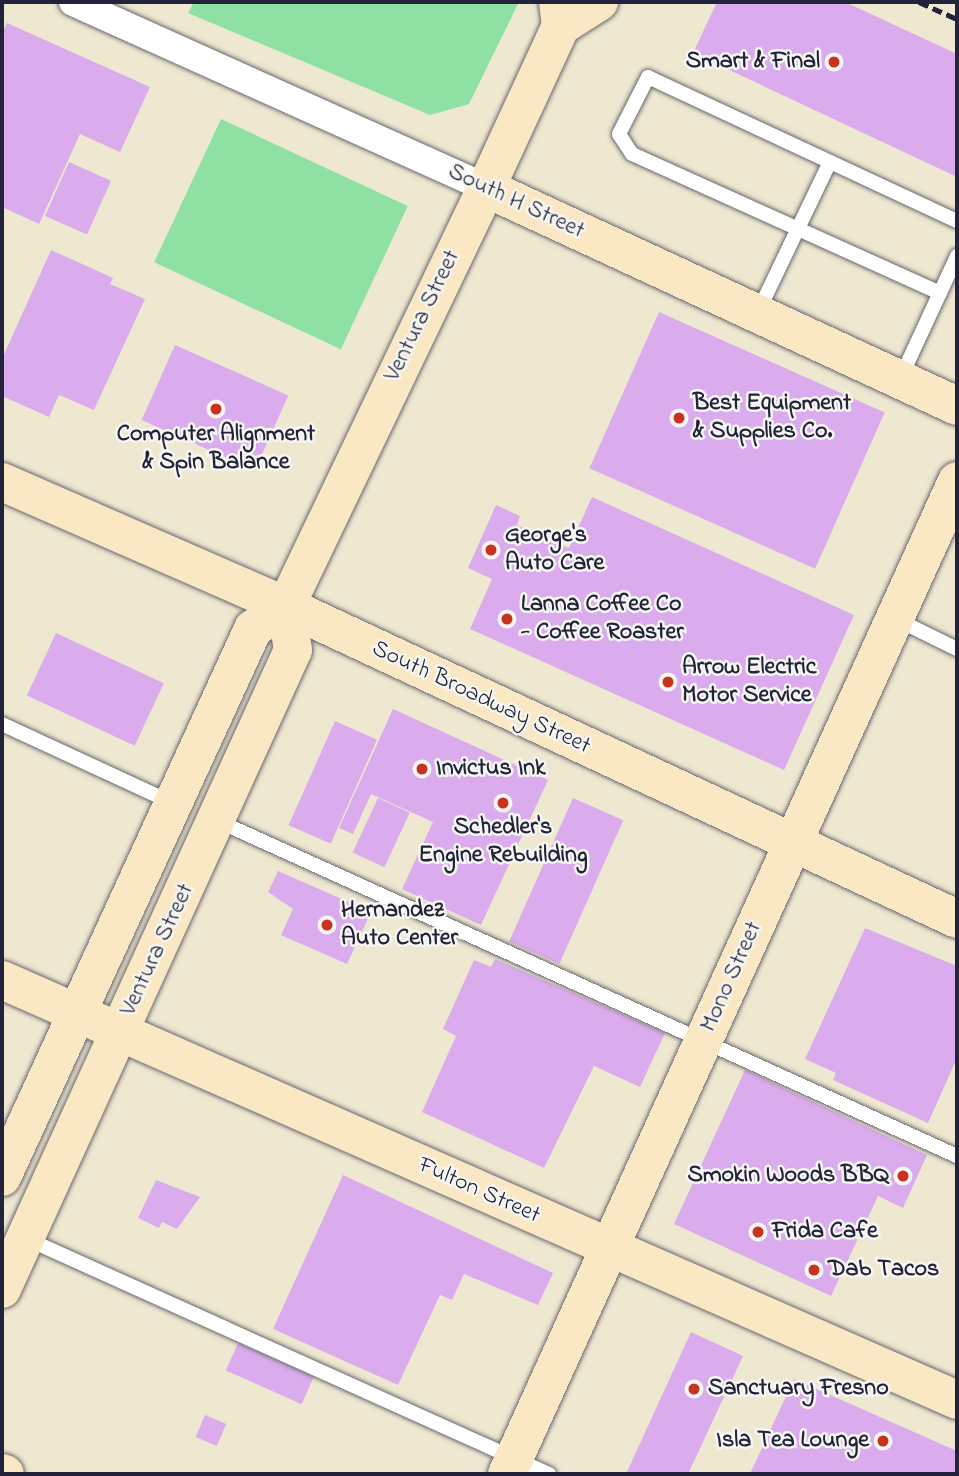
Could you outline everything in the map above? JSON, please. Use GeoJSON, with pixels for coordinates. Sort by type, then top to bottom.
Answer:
{"type":"FeatureCollection","features":[{"type":"Feature","properties":{"kind":"street","name":"South H Street"},"geometry":{"type":"LineString","coordinates":[[73,2],[486,188],[957,406]]}},
{"type":"Feature","properties":{"kind":"street","name":"Ventura Street"},"geometry":{"type":"LineString","coordinates":[[2,1177],[79,1015],[253,629],[286,606],[486,188],[559,14],[599,2]]}},
{"type":"Feature","properties":{"kind":"street","name":"Mono Street"},"geometry":{"type":"LineString","coordinates":[[511,1466],[957,481]]}},
{"type":"Feature","properties":{"kind":"street","name":"South Broadway Street"},"geometry":{"type":"LineString","coordinates":[[2,482],[286,606],[792,845],[957,919]]}},
{"type":"Feature","properties":{"kind":"street","name":"Ventura Street"},"geometry":{"type":"LineString","coordinates":[[2,1289],[293,650],[286,606]]}},
{"type":"Feature","properties":{"kind":"street","name":"Fulton Street"},"geometry":{"type":"LineString","coordinates":[[2,980],[957,1400]]}},
{"type":"Feature","properties":{"kind":"lane"},"geometry":{"type":"LineString","coordinates":[[940,293],[632,155],[619,134],[648,77],[957,221]]}},
{"type":"Feature","properties":{"kind":"lane"},"geometry":{"type":"LineString","coordinates":[[757,314],[830,162]]}},
{"type":"Feature","properties":{"kind":"lane"},"geometry":{"type":"LineString","coordinates":[[900,380],[957,256]]}},
{"type":"Feature","properties":{"kind":"lane"},"geometry":{"type":"LineString","coordinates":[[894,619],[957,649]]}},
{"type":"Feature","properties":{"kind":"lane"},"geometry":{"type":"LineString","coordinates":[[2,724],[174,803]]}},
{"type":"Feature","properties":{"kind":"lane"},"geometry":{"type":"LineString","coordinates":[[217,821],[957,1156]]}},
{"type":"Feature","properties":{"kind":"lane"},"geometry":{"type":"LineString","coordinates":[[23,1238],[511,1466],[549,1474]]}},
{"type":"Feature","properties":{"kind":"green space"},"geometry":{"type":"Polygon","coordinates":[[[194,2],[519,2],[469,104],[430,115],[188,13],[194,2]]]}},
{"type":"Feature","properties":{"kind":"green space"},"geometry":{"type":"Polygon","coordinates":[[[221,119],[408,206],[341,349],[154,262],[221,119]]]}},
{"type":"Feature","properties":{"kind":"building"},"geometry":{"type":"Polygon","coordinates":[[[717,2],[845,2],[957,54],[957,177],[693,53],[717,2]]]}},
{"type":"Feature","properties":{"kind":"building"},"geometry":{"type":"Polygon","coordinates":[[[7,23],[150,87],[120,152],[80,134],[39,224],[2,207],[2,34],[7,23]]]}},
{"type":"Feature","properties":{"kind":"building"},"geometry":{"type":"Polygon","coordinates":[[[69,162],[111,181],[87,235],[45,216],[69,162]]]}},
{"type":"Feature","properties":{"kind":"building"},"geometry":{"type":"Polygon","coordinates":[[[51,250],[113,278],[110,284],[145,299],[94,410],[59,395],[49,417],[2,396],[2,359],[51,250]]]}},
{"type":"Feature","properties":{"kind":"building"},"geometry":{"type":"Polygon","coordinates":[[[659,312],[885,412],[815,569],[589,468],[659,312]]]}},
{"type":"Feature","properties":{"kind":"building"},"geometry":{"type":"Polygon","coordinates":[[[175,345],[288,395],[255,470],[142,420],[175,345]]]}},
{"type":"Feature","properties":{"kind":"building"},"geometry":{"type":"Polygon","coordinates":[[[592,497],[854,615],[784,770],[470,629],[492,579],[468,568],[496,505],[520,516],[517,525],[569,548],[592,497]]]}},
{"type":"Feature","properties":{"kind":"building"},"geometry":{"type":"Polygon","coordinates":[[[56,633],[164,683],[135,746],[27,696],[56,633]]]}},
{"type":"Feature","properties":{"kind":"building"},"geometry":{"type":"Polygon","coordinates":[[[393,709],[548,780],[481,925],[402,889],[433,822],[371,794],[353,834],[339,828],[393,709]]]}},
{"type":"Feature","properties":{"kind":"building"},"geometry":{"type":"Polygon","coordinates":[[[335,721],[377,740],[331,844],[289,825],[335,721]]]}},
{"type":"Feature","properties":{"kind":"building"},"geometry":{"type":"Polygon","coordinates":[[[378,798],[410,813],[384,867],[353,852],[378,798]]]}},
{"type":"Feature","properties":{"kind":"building"},"geometry":{"type":"Polygon","coordinates":[[[573,798],[623,820],[559,964],[509,941],[573,798]]]}},
{"type":"Feature","properties":{"kind":"building"},"geometry":{"type":"Polygon","coordinates":[[[278,871],[371,912],[347,964],[281,935],[293,909],[268,892],[278,871]]]}},
{"type":"Feature","properties":{"kind":"building"},"geometry":{"type":"Polygon","coordinates":[[[865,928],[957,966],[957,1058],[928,1123],[833,1080],[836,1073],[805,1059],[865,928]]]}},
{"type":"Feature","properties":{"kind":"building"},"geometry":{"type":"Polygon","coordinates":[[[495,959],[665,1033],[640,1087],[594,1066],[544,1168],[422,1112],[456,1036],[443,1029],[474,960],[491,967],[495,959]]]}},
{"type":"Feature","properties":{"kind":"building"},"geometry":{"type":"Polygon","coordinates":[[[745,1070],[927,1155],[903,1208],[878,1196],[831,1296],[674,1224],[745,1070]]]}},
{"type":"Feature","properties":{"kind":"building"},"geometry":{"type":"Polygon","coordinates":[[[343,1175],[553,1273],[538,1305],[464,1274],[452,1300],[440,1295],[398,1385],[273,1329],[343,1175]]]}},
{"type":"Feature","properties":{"kind":"building"},"geometry":{"type":"Polygon","coordinates":[[[156,1180],[200,1197],[177,1229],[162,1222],[159,1228],[138,1218],[156,1180]]]}},
{"type":"Feature","properties":{"kind":"building"},"geometry":{"type":"Polygon","coordinates":[[[691,1332],[743,1356],[688,1474],[626,1474],[691,1332]]]}},
{"type":"Feature","properties":{"kind":"building"},"geometry":{"type":"Polygon","coordinates":[[[238,1343],[314,1377],[302,1404],[226,1370],[238,1343]]]}},
{"type":"Feature","properties":{"kind":"building"},"geometry":{"type":"Polygon","coordinates":[[[794,1379],[957,1451],[957,1474],[750,1474],[794,1379]]]}},
{"type":"Feature","properties":{"kind":"building"},"geometry":{"type":"Polygon","coordinates":[[[205,1415],[226,1424],[217,1446],[196,1437],[205,1415]]]}},
{"type":"Feature","properties":{"kind":"railway"},"geometry":{"type":"LineString","coordinates":[[919,2],[957,19]]}},
{"type":"Feature","properties":{"kind":"place","name":"Smart & Final"},"geometry":{"type":"Point","coordinates":[834,62]}},
{"type":"Feature","properties":{"kind":"place","name":"Computer Alignment & Spin Balance"},"geometry":{"type":"Point","coordinates":[216,409]}},
{"type":"Feature","properties":{"kind":"place","name":"Best Equipment & Supplies Co."},"geometry":{"type":"Point","coordinates":[679,418]}},
{"type":"Feature","properties":{"kind":"place","name":"George's Auto Care"},"geometry":{"type":"Point","coordinates":[491,550]}},
{"type":"Feature","properties":{"kind":"place","name":"Lanna Coffee Co - Coffee Roaster"},"geometry":{"type":"Point","coordinates":[507,619]}},
{"type":"Feature","properties":{"kind":"place","name":"Arrow Electric Motor Service"},"geometry":{"type":"Point","coordinates":[668,682]}},
{"type":"Feature","properties":{"kind":"place","name":"Invictus Ink"},"geometry":{"type":"Point","coordinates":[422,769]}},
{"type":"Feature","properties":{"kind":"place","name":"Schedler's Engine Rebuilding"},"geometry":{"type":"Point","coordinates":[503,803]}},
{"type":"Feature","properties":{"kind":"place","name":"Hernandez Auto Center"},"geometry":{"type":"Point","coordinates":[327,925]}},
{"type":"Feature","properties":{"kind":"place","name":"Smokin Woods BBQ"},"geometry":{"type":"Point","coordinates":[903,1176]}},
{"type":"Feature","properties":{"kind":"place","name":"Frida Cafe"},"geometry":{"type":"Point","coordinates":[758,1232]}},
{"type":"Feature","properties":{"kind":"place","name":"Dab Tacos"},"geometry":{"type":"Point","coordinates":[814,1270]}},
{"type":"Feature","properties":{"kind":"place","name":"Sanctuary Fresno"},"geometry":{"type":"Point","coordinates":[694,1389]}},
{"type":"Feature","properties":{"kind":"place","name":"Isla Tea Lounge"},"geometry":{"type":"Point","coordinates":[883,1441]}}]}
